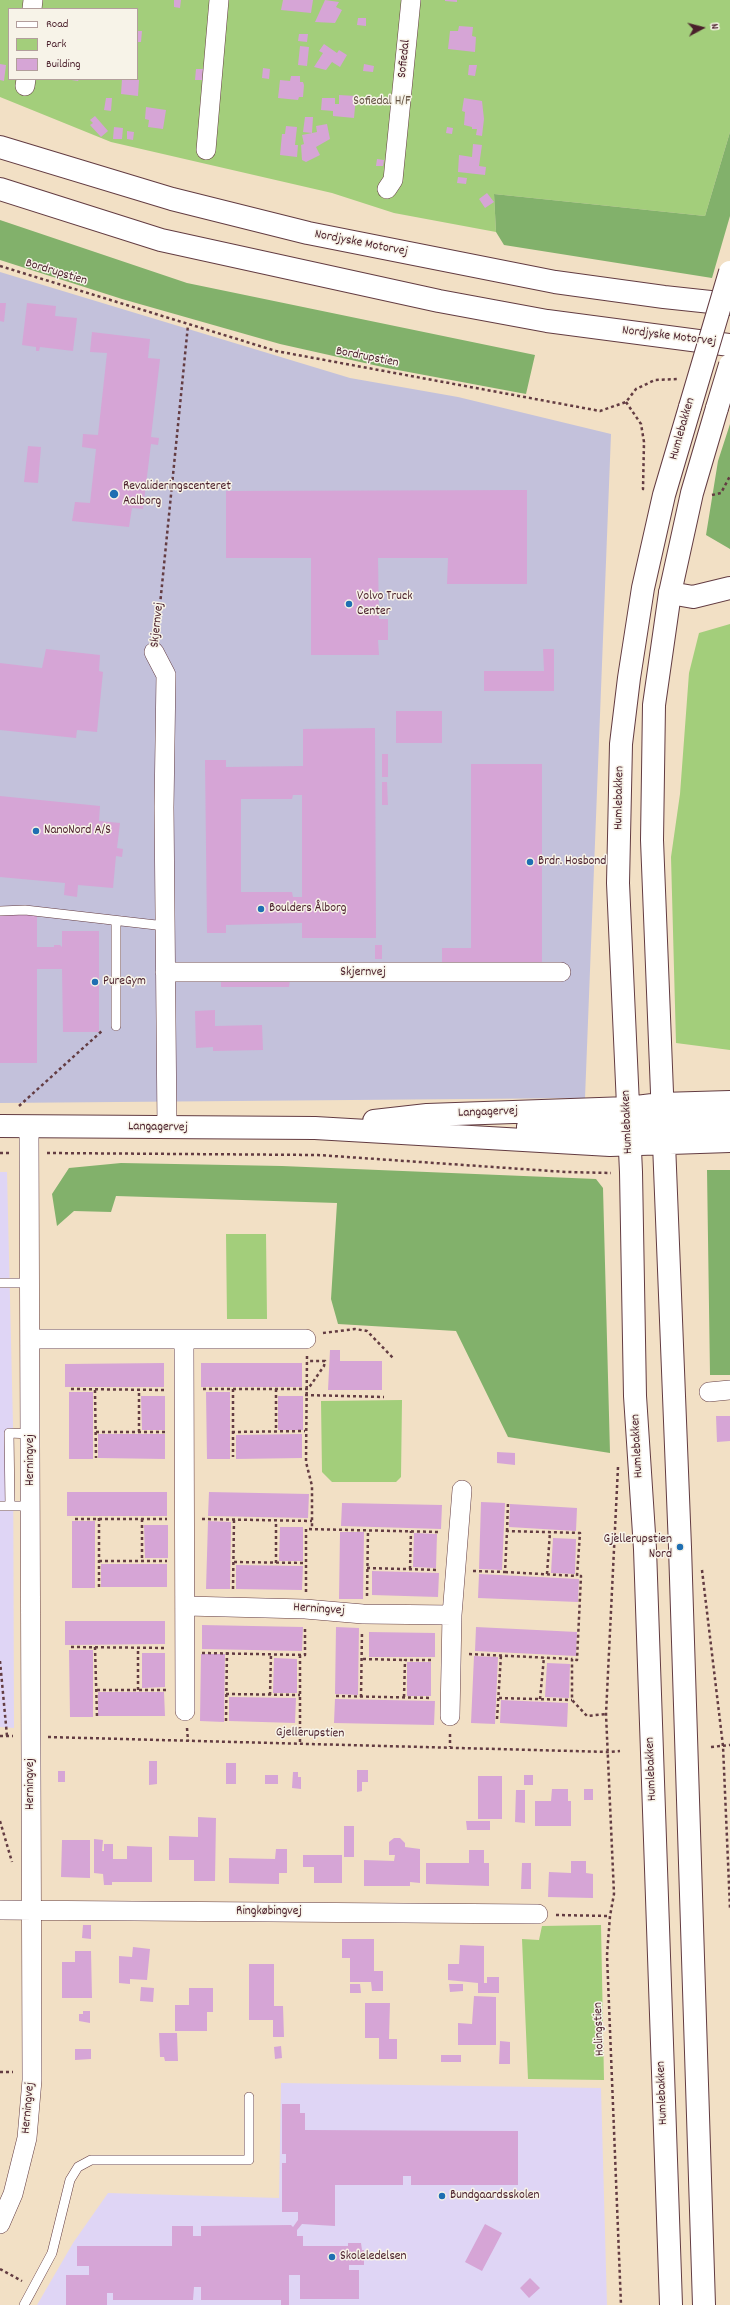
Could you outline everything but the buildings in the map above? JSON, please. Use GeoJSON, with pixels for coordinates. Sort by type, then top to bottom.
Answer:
{"type":"FeatureCollection","features":[{"type":"Feature","properties":{"kind":"main road","name":"Nordjyske Motorvej"},"geometry":{"type":"LineString","coordinates":[[0,147],[172,199],[308,233],[555,282],[730,304]]}},
{"type":"Feature","properties":{"kind":"main road","name":"Nordjyske Motorvej"},"geometry":{"type":"LineString","coordinates":[[0,189],[161,240],[439,301],[547,321],[730,345]]}},
{"type":"Feature","properties":{"kind":"main road","name":"Humlebakken"},"geometry":{"type":"LineString","coordinates":[[671,2305],[645,1549],[635,1396],[631,1172],[618,883],[621,744],[629,678],[644,588],[664,495],[730,272]]}},
{"type":"Feature","properties":{"kind":"main road","name":"Humlebakken"},"geometry":{"type":"LineString","coordinates":[[704,2305],[680,1563],[652,832],[654,705],[670,594],[692,493],[730,365]]}},
{"type":"Feature","properties":{"kind":"main road"},"geometry":{"type":"LineString","coordinates":[[644,588],[692,597],[730,588]]}},
{"type":"Feature","properties":{"kind":"main road","name":"Langagervej"},"geometry":{"type":"LineString","coordinates":[[662,1122],[730,1102]]}},
{"type":"Feature","properties":{"kind":"main road","name":"Langagervej"},"geometry":{"type":"LineString","coordinates":[[315,1128],[427,1115],[629,1126]]}},
{"type":"Feature","properties":{"kind":"main road","name":"Langagervej"},"geometry":{"type":"LineString","coordinates":[[13,1126],[315,1128],[454,1136],[499,1127],[629,1126],[662,1122],[730,1120]]}},
{"type":"Feature","properties":{"kind":"main road"},"geometry":{"type":"LineString","coordinates":[[629,1126],[662,1122]]}},
{"type":"Feature","properties":{"kind":"main road","name":"Langagervej"},"geometry":{"type":"LineString","coordinates":[[662,1122],[730,1141]]}},
{"type":"Feature","properties":{"kind":"street"},"geometry":{"type":"LineString","coordinates":[[206,150],[219,0]]}},
{"type":"Feature","properties":{"kind":"street","name":"Sofiedal"},"geometry":{"type":"LineString","coordinates":[[387,189],[393,180],[411,0]]}},
{"type":"Feature","properties":{"kind":"street","name":"Skjernvej"},"geometry":{"type":"LineString","coordinates":[[154,652],[166,675],[164,800],[167,1128]]}},
{"type":"Feature","properties":{"kind":"street","name":"Skjernvej"},"geometry":{"type":"LineString","coordinates":[[165,972],[561,972]]}},
{"type":"Feature","properties":{"kind":"street","name":"Herningvej"},"geometry":{"type":"LineString","coordinates":[[0,2224],[13,2194],[27,2138],[32,2080],[30,1736],[30,1152],[13,1126]]}},
{"type":"Feature","properties":{"kind":"street"},"geometry":{"type":"LineString","coordinates":[[30,1339],[306,1339]]}},
{"type":"Feature","properties":{"kind":"street"},"geometry":{"type":"LineString","coordinates":[[184,1340],[186,1519],[185,1711]]}},
{"type":"Feature","properties":{"kind":"street"},"geometry":{"type":"LineString","coordinates":[[709,1392],[730,1390]]}},
{"type":"Feature","properties":{"kind":"street"},"geometry":{"type":"LineString","coordinates":[[450,1707],[452,1616],[462,1490]]}},
{"type":"Feature","properties":{"kind":"street","name":"Herningvej"},"geometry":{"type":"LineString","coordinates":[[186,1606],[306,1609],[365,1614],[452,1616]]}},
{"type":"Feature","properties":{"kind":"street","name":"Ringkøbingvej"},"geometry":{"type":"LineString","coordinates":[[0,1910],[538,1914]]}},
{"type":"Feature","properties":{"kind":"lane"},"geometry":{"type":"LineString","coordinates":[[0,911],[25,910],[165,926]]}},
{"type":"Feature","properties":{"kind":"lane"},"geometry":{"type":"LineString","coordinates":[[116,921],[116,1026]]}},
{"type":"Feature","properties":{"kind":"lane"},"geometry":{"type":"LineString","coordinates":[[0,1283],[30,1283]]}},
{"type":"Feature","properties":{"kind":"lane"},"geometry":{"type":"LineString","coordinates":[[10,1506],[9,1433],[31,1434]]}},
{"type":"Feature","properties":{"kind":"lane"},"geometry":{"type":"LineString","coordinates":[[0,1506],[30,1506]]}},
{"type":"Feature","properties":{"kind":"lane"},"geometry":{"type":"LineString","coordinates":[[24,2305],[52,2253],[70,2180],[78,2167],[91,2160],[249,2160],[249,2097]]}},
{"type":"Feature","properties":{"kind":"path","name":"Bordrupstien"},"geometry":{"type":"LineString","coordinates":[[0,266],[276,351],[600,411],[626,402],[636,389],[655,380],[684,380]]}},
{"type":"Feature","properties":{"kind":"path","name":"Skjernvej"},"geometry":{"type":"LineString","coordinates":[[154,652],[188,325]]}},
{"type":"Feature","properties":{"kind":"path"},"geometry":{"type":"LineString","coordinates":[[626,402],[641,424],[644,442],[643,489],[664,495]]}},
{"type":"Feature","properties":{"kind":"path"},"geometry":{"type":"LineString","coordinates":[[13,1126],[15,1110],[104,1029]]}},
{"type":"Feature","properties":{"kind":"path"},"geometry":{"type":"LineString","coordinates":[[0,1153],[318,1155],[566,1172],[631,1172]]}},
{"type":"Feature","properties":{"kind":"path"},"geometry":{"type":"LineString","coordinates":[[306,1339],[318,1333],[337,1330],[355,1329],[367,1331],[394,1359]]}},
{"type":"Feature","properties":{"kind":"path"},"geometry":{"type":"LineString","coordinates":[[205,1389],[232,1390],[276,1390],[305,1389],[308,1389],[324,1366],[325,1361],[307,1361],[305,1389],[305,1431],[306,1462],[312,1486],[312,1529]]}},
{"type":"Feature","properties":{"kind":"path"},"geometry":{"type":"LineString","coordinates":[[70,1389],[184,1389]]}},
{"type":"Feature","properties":{"kind":"path"},"geometry":{"type":"LineString","coordinates":[[95,1390],[96,1458]]}},
{"type":"Feature","properties":{"kind":"path"},"geometry":{"type":"LineString","coordinates":[[138,1432],[139,1390]]}},
{"type":"Feature","properties":{"kind":"path"},"geometry":{"type":"LineString","coordinates":[[232,1390],[233,1458]]}},
{"type":"Feature","properties":{"kind":"path"},"geometry":{"type":"LineString","coordinates":[[276,1390],[276,1431]]}},
{"type":"Feature","properties":{"kind":"path"},"geometry":{"type":"LineString","coordinates":[[305,1395],[384,1397]]}},
{"type":"Feature","properties":{"kind":"path"},"geometry":{"type":"LineString","coordinates":[[232,1432],[305,1431]]}},
{"type":"Feature","properties":{"kind":"path"},"geometry":{"type":"LineString","coordinates":[[96,1432],[185,1432]]}},
{"type":"Feature","properties":{"kind":"path","name":"Holingstien"},"geometry":{"type":"LineString","coordinates":[[618,1465],[606,1714],[609,1752],[614,1894],[610,1916],[607,1955],[621,2305]]}},
{"type":"Feature","properties":{"kind":"path"},"geometry":{"type":"LineString","coordinates":[[505,1572],[508,1503]]}},
{"type":"Feature","properties":{"kind":"path"},"geometry":{"type":"LineString","coordinates":[[99,1588],[100,1518]]}},
{"type":"Feature","properties":{"kind":"path"},"geometry":{"type":"LineString","coordinates":[[74,1519],[186,1519]]}},
{"type":"Feature","properties":{"kind":"path"},"geometry":{"type":"LineString","coordinates":[[142,1519],[142,1561]]}},
{"type":"Feature","properties":{"kind":"path"},"geometry":{"type":"LineString","coordinates":[[204,1519],[312,1521]]}},
{"type":"Feature","properties":{"kind":"path"},"geometry":{"type":"LineString","coordinates":[[232,1607],[234,1520]]}},
{"type":"Feature","properties":{"kind":"path"},"geometry":{"type":"LineString","coordinates":[[276,1521],[276,1563]]}},
{"type":"Feature","properties":{"kind":"path"},"geometry":{"type":"LineString","coordinates":[[71,1647],[138,1648],[305,1655],[306,1529],[459,1533]]}},
{"type":"Feature","properties":{"kind":"path"},"geometry":{"type":"LineString","coordinates":[[361,1696],[368,1530]]}},
{"type":"Feature","properties":{"kind":"path"},"geometry":{"type":"LineString","coordinates":[[410,1569],[411,1531]]}},
{"type":"Feature","properties":{"kind":"path"},"geometry":{"type":"LineString","coordinates":[[507,1531],[580,1534],[578,1576]]}},
{"type":"Feature","properties":{"kind":"path"},"geometry":{"type":"LineString","coordinates":[[547,1574],[550,1532]]}},
{"type":"Feature","properties":{"kind":"path"},"geometry":{"type":"LineString","coordinates":[[99,1561],[186,1561]]}},
{"type":"Feature","properties":{"kind":"path"},"geometry":{"type":"LineString","coordinates":[[234,1562],[306,1563]]}},
{"type":"Feature","properties":{"kind":"path"},"geometry":{"type":"LineString","coordinates":[[363,1659],[405,1660],[501,1655],[577,1660],[581,1576],[456,1570],[367,1568]]}},
{"type":"Feature","properties":{"kind":"path"},"geometry":{"type":"LineString","coordinates":[[95,1647],[97,1716]]}},
{"type":"Feature","properties":{"kind":"path"},"geometry":{"type":"LineString","coordinates":[[138,1648],[138,1690]]}},
{"type":"Feature","properties":{"kind":"path"},"geometry":{"type":"LineString","coordinates":[[226,1721],[227,1652]]}},
{"type":"Feature","properties":{"kind":"path"},"geometry":{"type":"LineString","coordinates":[[270,1695],[271,1654]]}},
{"type":"Feature","properties":{"kind":"path"},"geometry":{"type":"LineString","coordinates":[[300,1655],[300,1743]]}},
{"type":"Feature","properties":{"kind":"path"},"geometry":{"type":"LineString","coordinates":[[498,1719],[501,1655]]}},
{"type":"Feature","properties":{"kind":"path"},"geometry":{"type":"LineString","coordinates":[[540,1699],[544,1658]]}},
{"type":"Feature","properties":{"kind":"path"},"geometry":{"type":"LineString","coordinates":[[572,1659],[572,1700],[587,1716],[606,1714]]}},
{"type":"Feature","properties":{"kind":"path"},"geometry":{"type":"LineString","coordinates":[[404,1697],[405,1660]]}},
{"type":"Feature","properties":{"kind":"path"},"geometry":{"type":"LineString","coordinates":[[0,1662],[7,1736]]}},
{"type":"Feature","properties":{"kind":"path"},"geometry":{"type":"LineString","coordinates":[[97,1690],[185,1690]]}},
{"type":"Feature","properties":{"kind":"path"},"geometry":{"type":"LineString","coordinates":[[226,1694],[300,1695]]}},
{"type":"Feature","properties":{"kind":"path"},"geometry":{"type":"LineString","coordinates":[[336,1696],[404,1697],[450,1707]]}},
{"type":"Feature","properties":{"kind":"path"},"geometry":{"type":"LineString","coordinates":[[499,1698],[572,1700]]}},
{"type":"Feature","properties":{"kind":"path","name":"Gjellerupstien"},"geometry":{"type":"LineString","coordinates":[[0,1736],[609,1752],[620,1751]]}},
{"type":"Feature","properties":{"kind":"path"},"geometry":{"type":"LineString","coordinates":[[711,1747],[730,1745]]}},
{"type":"Feature","properties":{"kind":"path"},"geometry":{"type":"LineString","coordinates":[[723,1746],[730,1908]]}},
{"type":"Feature","properties":{"kind":"path"},"geometry":{"type":"LineString","coordinates":[[538,1914],[610,1916]]}},
{"type":"Feature","properties":{"kind":"path"},"geometry":{"type":"LineString","coordinates":[[0,2269],[5,2272]]}},
{"type":"Feature","properties":{"kind":"shaded area"},"geometry":{"type":"Polygon","coordinates":[[[0,272],[350,378],[458,397],[611,434],[585,1098],[0,1103],[0,272]]]}},
{"type":"Feature","properties":{"kind":"shaded area"},"geometry":{"type":"Polygon","coordinates":[[[0,1172],[7,1172],[13,1425],[14,1728],[0,1727],[0,1172]]]}},
{"type":"Feature","properties":{"kind":"shaded area","name":"Bundgaardsskolen"},"geometry":{"type":"Polygon","coordinates":[[[281,2083],[601,2088],[607,2305],[37,2305],[73,2243],[108,2193],[279,2198],[281,2083]]]}},
{"type":"Feature","properties":{"kind":"green space","name":"Sofiedal H/F"},"geometry":{"type":"Polygon","coordinates":[[[0,0],[730,0],[730,132],[705,216],[494,194],[496,232],[394,213],[332,193],[111,142],[0,97],[0,0]]]}},
{"type":"Feature","properties":{"kind":"green space"},"geometry":{"type":"Polygon","coordinates":[[[730,132],[730,216],[712,278],[504,245],[496,232],[494,194],[705,216],[730,132]]]}},
{"type":"Feature","properties":{"kind":"green space"},"geometry":{"type":"Polygon","coordinates":[[[0,220],[187,283],[535,355],[526,394],[387,368],[280,344],[122,299],[0,260],[0,220]]]}},
{"type":"Feature","properties":{"kind":"green space"},"geometry":{"type":"Polygon","coordinates":[[[730,424],[730,549],[706,535],[718,461],[730,424]]]}},
{"type":"Feature","properties":{"kind":"green space"},"geometry":{"type":"Polygon","coordinates":[[[730,624],[730,1050],[676,1043],[671,857],[680,794],[689,673],[699,633],[730,624]]]}},
{"type":"Feature","properties":{"kind":"green space"},"geometry":{"type":"Polygon","coordinates":[[[121,1163],[282,1166],[596,1179],[603,1188],[610,1453],[508,1437],[456,1331],[338,1324],[331,1299],[337,1203],[116,1196],[111,1212],[74,1211],[57,1226],[52,1194],[69,1168],[121,1163]]]}},
{"type":"Feature","properties":{"kind":"green space"},"geometry":{"type":"Polygon","coordinates":[[[707,1170],[730,1170],[730,1375],[710,1375],[707,1170]]]}},
{"type":"Feature","properties":{"kind":"green space"},"geometry":{"type":"Polygon","coordinates":[[[226,1234],[266,1234],[267,1319],[227,1319],[226,1234]]]}},
{"type":"Feature","properties":{"kind":"green space"},"geometry":{"type":"Polygon","coordinates":[[[402,1400],[401,1477],[396,1482],[332,1482],[322,1472],[321,1401],[402,1400]]]}},
{"type":"Feature","properties":{"kind":"green space"},"geometry":{"type":"Polygon","coordinates":[[[601,1925],[604,2080],[528,2079],[522,1939],[539,1940],[542,1926],[601,1925]]]}},
{"type":"Feature","properties":{"kind":"place","name":"Revalideringscenteret Aalborg"},"geometry":{"type":"Point","coordinates":[114,494]}},
{"type":"Feature","properties":{"kind":"place","name":"Volvo Truck Center"},"geometry":{"type":"Point","coordinates":[349,604]}},
{"type":"Feature","properties":{"kind":"place","name":"NanoNord A/S"},"geometry":{"type":"Point","coordinates":[36,831]}},
{"type":"Feature","properties":{"kind":"place","name":"Brdr. Hosbond"},"geometry":{"type":"Point","coordinates":[530,862]}},
{"type":"Feature","properties":{"kind":"place","name":"Boulders Ålborg"},"geometry":{"type":"Point","coordinates":[261,909]}},
{"type":"Feature","properties":{"kind":"place","name":"PureGym"},"geometry":{"type":"Point","coordinates":[95,982]}},
{"type":"Feature","properties":{"kind":"place","name":"Gjellerupstien Nord"},"geometry":{"type":"Point","coordinates":[680,1547]}},
{"type":"Feature","properties":{"kind":"place","name":"Bundgaardsskolen"},"geometry":{"type":"Point","coordinates":[442,2196]}},
{"type":"Feature","properties":{"kind":"place","name":"Skoleledelsen"},"geometry":{"type":"Point","coordinates":[332,2257]}}]}
